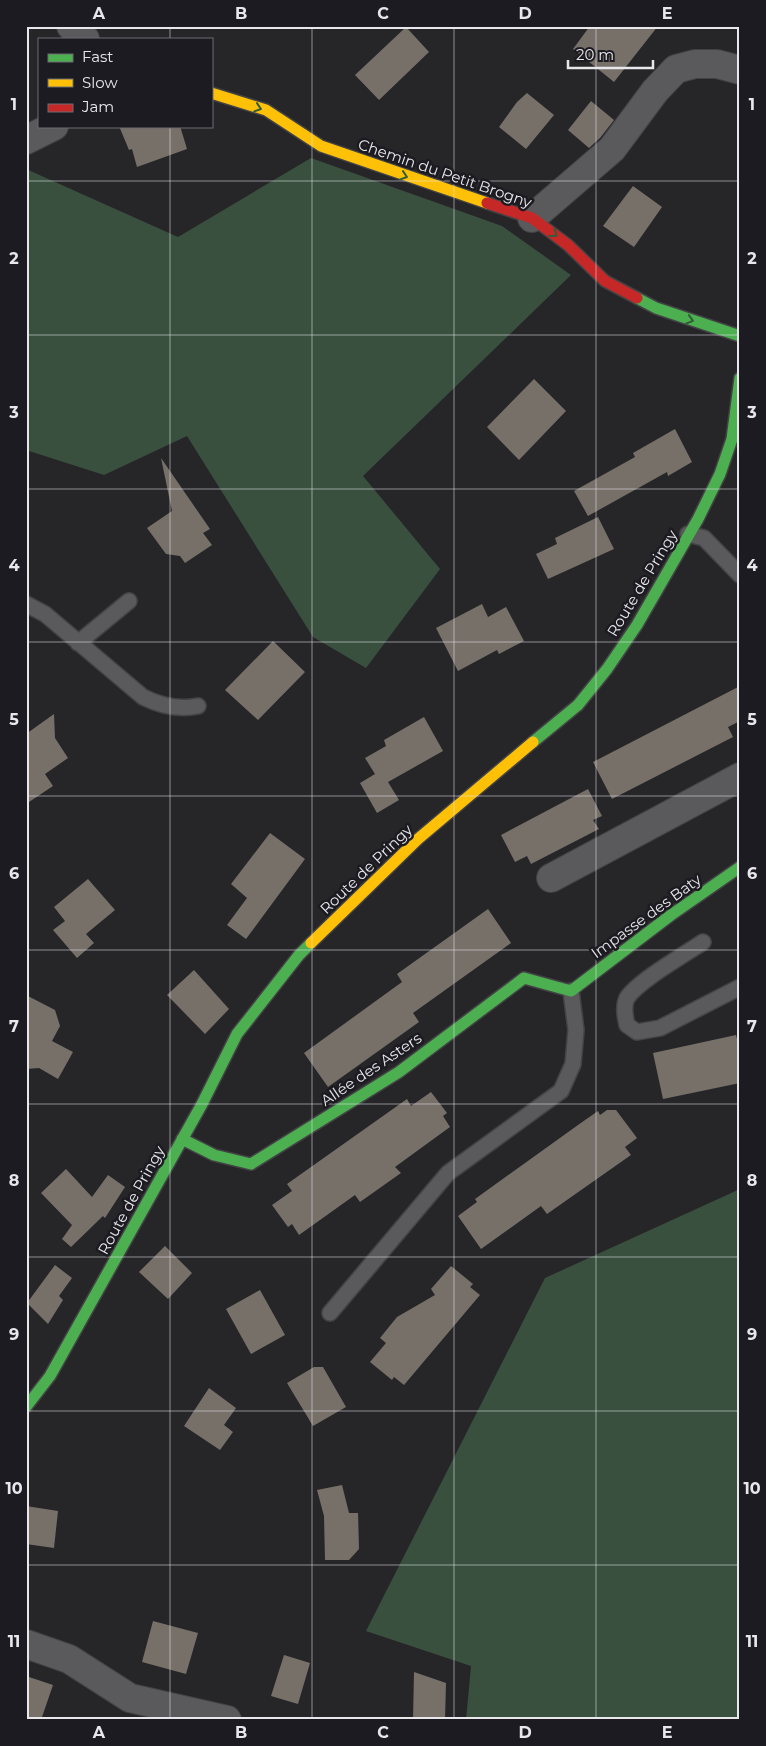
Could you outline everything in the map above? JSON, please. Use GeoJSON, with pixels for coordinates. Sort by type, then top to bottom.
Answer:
{"type":"FeatureCollection","features":[{"type":"Feature","properties":{"kind":"street"},"geometry":{"type":"LineString","coordinates":[[71,26],[84,38]]}},
{"type":"Feature","properties":{"kind":"street"},"geometry":{"type":"LineString","coordinates":[[532,218],[612,149],[637,114],[676,69],[695,64],[717,64],[740,70]]}},
{"type":"Feature","properties":{"kind":"street","name":"Chemin du Petit Brogny"},"geometry":{"type":"LineString","coordinates":[[212,93],[266,110],[321,146],[391,172],[532,218],[568,245],[605,280],[656,308],[740,336]]}},
{"type":"Feature","properties":{"kind":"street"},"geometry":{"type":"LineString","coordinates":[[26,140],[50,128]]}},
{"type":"Feature","properties":{"kind":"street","name":"Route de Pringy"},"geometry":{"type":"LineString","coordinates":[[26,1407],[50,1376],[182,1139],[237,1034],[299,955],[418,839],[578,705],[607,669],[637,625],[688,534],[736,440],[740,378]]}},
{"type":"Feature","properties":{"kind":"street"},"geometry":{"type":"LineString","coordinates":[[551,878],[740,777]]}},
{"type":"Feature","properties":{"kind":"street","name":"Impasse des Baty"},"geometry":{"type":"LineString","coordinates":[[572,991],[671,915],[740,867]]}},
{"type":"Feature","properties":{"kind":"street","name":"Allée des Asters"},"geometry":{"type":"LineString","coordinates":[[182,1139],[214,1155],[251,1164],[399,1072],[524,978],[572,991]]}},
{"type":"Feature","properties":{"kind":"street"},"geometry":{"type":"LineString","coordinates":[[26,1644],[69,1659],[130,1698],[227,1720]]}},
{"type":"Feature","properties":{"kind":"lane"},"geometry":{"type":"LineString","coordinates":[[688,534],[704,538],[740,575]]}},
{"type":"Feature","properties":{"kind":"lane"},"geometry":{"type":"LineString","coordinates":[[78,642],[128,601]]}},
{"type":"Feature","properties":{"kind":"lane"},"geometry":{"type":"LineString","coordinates":[[26,604],[45,614],[143,698],[159,705],[185,709],[198,706]]}},
{"type":"Feature","properties":{"kind":"lane"},"geometry":{"type":"LineString","coordinates":[[702,942],[636,988],[626,999],[627,1025],[637,1032],[660,1028],[740,987]]}},
{"type":"Feature","properties":{"kind":"lane"},"geometry":{"type":"LineString","coordinates":[[330,1313],[448,1173],[561,1090],[573,1064],[576,1030],[572,991]]}},
{"type":"Feature","properties":{"kind":"green space"},"geometry":{"type":"Polygon","coordinates":[[[311,158],[502,226],[571,275],[363,476],[440,569],[366,668],[313,637],[187,436],[104,475],[26,450],[26,169],[178,237],[311,158]]]}},
{"type":"Feature","properties":{"kind":"green space"},"geometry":{"type":"Polygon","coordinates":[[[740,1189],[740,1720],[466,1720],[471,1666],[366,1631],[545,1278],[740,1189]]]}},
{"type":"Feature","properties":{"kind":"building"},"geometry":{"type":"Polygon","coordinates":[[[590,26],[658,26],[614,82],[573,49],[590,26]]]}},
{"type":"Feature","properties":{"kind":"building"},"geometry":{"type":"Polygon","coordinates":[[[406,27],[429,52],[379,100],[355,75],[406,27]]]}},
{"type":"Feature","properties":{"kind":"building"},"geometry":{"type":"Polygon","coordinates":[[[527,93],[554,115],[526,149],[499,127],[517,102],[527,93]]]}},
{"type":"Feature","properties":{"kind":"building"},"geometry":{"type":"Polygon","coordinates":[[[591,101],[614,120],[600,138],[589,148],[568,130],[591,101]]]}},
{"type":"Feature","properties":{"kind":"building"},"geometry":{"type":"Polygon","coordinates":[[[120,128],[181,128],[187,149],[137,167],[132,149],[129,150],[120,128]]]}},
{"type":"Feature","properties":{"kind":"building"},"geometry":{"type":"Polygon","coordinates":[[[633,186],[662,207],[634,247],[603,226],[633,186]]]}},
{"type":"Feature","properties":{"kind":"building"},"geometry":{"type":"Polygon","coordinates":[[[534,379],[566,411],[519,460],[487,427],[534,379]]]}},
{"type":"Feature","properties":{"kind":"building"},"geometry":{"type":"Polygon","coordinates":[[[675,429],[692,462],[668,476],[667,472],[588,516],[574,491],[635,457],[633,453],[675,429]]]}},
{"type":"Feature","properties":{"kind":"building"},"geometry":{"type":"Polygon","coordinates":[[[161,458],[210,529],[203,533],[212,545],[185,563],[180,556],[166,554],[147,528],[172,511],[161,458]]]}},
{"type":"Feature","properties":{"kind":"building"},"geometry":{"type":"Polygon","coordinates":[[[598,517],[614,549],[548,579],[536,554],[557,544],[555,538],[598,517]]]}},
{"type":"Feature","properties":{"kind":"building"},"geometry":{"type":"Polygon","coordinates":[[[482,604],[488,617],[506,607],[524,641],[499,654],[497,650],[458,671],[436,628],[482,604]]]}},
{"type":"Feature","properties":{"kind":"building"},"geometry":{"type":"Polygon","coordinates":[[[273,641],[305,672],[258,720],[225,690],[273,641]]]}},
{"type":"Feature","properties":{"kind":"building"},"geometry":{"type":"Polygon","coordinates":[[[740,686],[740,721],[728,727],[733,737],[612,799],[593,762],[740,686]]]}},
{"type":"Feature","properties":{"kind":"building"},"geometry":{"type":"Polygon","coordinates":[[[54,714],[55,738],[68,758],[45,774],[53,786],[26,804],[26,734],[54,714]]]}},
{"type":"Feature","properties":{"kind":"building"},"geometry":{"type":"Polygon","coordinates":[[[424,717],[443,751],[388,782],[399,800],[377,813],[360,783],[375,774],[365,758],[386,746],[384,740],[424,717]]]}},
{"type":"Feature","properties":{"kind":"building"},"geometry":{"type":"Polygon","coordinates":[[[588,789],[602,816],[593,820],[599,829],[531,864],[527,856],[515,862],[501,835],[588,789]]]}},
{"type":"Feature","properties":{"kind":"building"},"geometry":{"type":"Polygon","coordinates":[[[270,833],[305,859],[246,939],[227,925],[247,898],[231,884],[270,833]]]}},
{"type":"Feature","properties":{"kind":"building"},"geometry":{"type":"Polygon","coordinates":[[[88,879],[115,910],[86,934],[94,943],[77,958],[53,930],[65,921],[54,907],[88,879]]]}},
{"type":"Feature","properties":{"kind":"building"},"geometry":{"type":"Polygon","coordinates":[[[488,909],[511,943],[413,1013],[419,1022],[328,1087],[304,1053],[402,982],[397,974],[488,909]]]}},
{"type":"Feature","properties":{"kind":"building"},"geometry":{"type":"Polygon","coordinates":[[[194,970],[229,1009],[205,1034],[167,995],[194,970]]]}},
{"type":"Feature","properties":{"kind":"building"},"geometry":{"type":"Polygon","coordinates":[[[26,995],[55,1010],[60,1026],[52,1041],[73,1052],[58,1079],[39,1068],[26,1069],[26,995]]]}},
{"type":"Feature","properties":{"kind":"building"},"geometry":{"type":"Polygon","coordinates":[[[736,1035],[740,1050],[740,1083],[663,1099],[653,1053],[736,1035]]]}},
{"type":"Feature","properties":{"kind":"building"},"geometry":{"type":"Polygon","coordinates":[[[431,1092],[447,1113],[443,1116],[450,1127],[395,1167],[401,1173],[360,1202],[355,1195],[299,1235],[292,1224],[288,1227],[272,1205],[292,1191],[287,1184],[407,1099],[411,1106],[431,1092]]]}},
{"type":"Feature","properties":{"kind":"building"},"geometry":{"type":"Polygon","coordinates":[[[607,1110],[616,1110],[637,1138],[625,1147],[631,1155],[547,1214],[541,1206],[481,1249],[458,1216],[477,1202],[475,1199],[578,1125],[598,1111],[600,1115],[607,1110]]]}},
{"type":"Feature","properties":{"kind":"building"},"geometry":{"type":"Polygon","coordinates":[[[66,1169],[92,1197],[108,1175],[125,1187],[105,1218],[103,1216],[71,1247],[62,1239],[72,1225],[41,1193],[66,1169]]]}},
{"type":"Feature","properties":{"kind":"building"},"geometry":{"type":"Polygon","coordinates":[[[165,1246],[192,1273],[168,1299],[139,1272],[165,1246]]]}},
{"type":"Feature","properties":{"kind":"building"},"geometry":{"type":"Polygon","coordinates":[[[55,1265],[72,1278],[59,1296],[63,1300],[48,1324],[27,1303],[55,1265]]]}},
{"type":"Feature","properties":{"kind":"building"},"geometry":{"type":"Polygon","coordinates":[[[451,1266],[473,1284],[470,1287],[480,1295],[404,1385],[394,1377],[392,1380],[370,1362],[386,1343],[380,1338],[397,1317],[435,1295],[431,1289],[451,1266]]]}},
{"type":"Feature","properties":{"kind":"building"},"geometry":{"type":"Polygon","coordinates":[[[260,1290],[285,1335],[251,1354],[226,1309],[260,1290]]]}},
{"type":"Feature","properties":{"kind":"building"},"geometry":{"type":"Polygon","coordinates":[[[314,1367],[323,1367],[346,1407],[313,1426],[287,1383],[314,1367]]]}},
{"type":"Feature","properties":{"kind":"building"},"geometry":{"type":"Polygon","coordinates":[[[209,1388],[236,1408],[224,1425],[233,1432],[220,1450],[184,1426],[209,1388]]]}},
{"type":"Feature","properties":{"kind":"building"},"geometry":{"type":"Polygon","coordinates":[[[342,1485],[349,1513],[358,1513],[359,1549],[349,1560],[325,1560],[324,1516],[317,1490],[342,1485]]]}},
{"type":"Feature","properties":{"kind":"building"},"geometry":{"type":"Polygon","coordinates":[[[26,1506],[58,1511],[54,1548],[26,1544],[26,1506]]]}},
{"type":"Feature","properties":{"kind":"building"},"geometry":{"type":"Polygon","coordinates":[[[153,1621],[198,1633],[186,1674],[142,1662],[153,1621]]]}},
{"type":"Feature","properties":{"kind":"building"},"geometry":{"type":"Polygon","coordinates":[[[284,1655],[310,1663],[298,1704],[271,1696],[284,1655]]]}},
{"type":"Feature","properties":{"kind":"building"},"geometry":{"type":"Polygon","coordinates":[[[414,1672],[446,1683],[445,1720],[413,1720],[414,1672]]]}},
{"type":"Feature","properties":{"kind":"building"},"geometry":{"type":"Polygon","coordinates":[[[26,1676],[53,1685],[41,1720],[26,1720],[26,1676]]]}},
{"type":"Feature","properties":{"kind":"traffic: fast"},"geometry":{"type":"LineString","coordinates":[[637,298],[656,308],[740,336]]}},
{"type":"Feature","properties":{"kind":"traffic: fast"},"geometry":{"type":"LineString","coordinates":[[533,742],[578,705],[607,669],[637,625],[698,519],[720,474],[732,439],[740,378]]}},
{"type":"Feature","properties":{"kind":"traffic: fast"},"geometry":{"type":"LineString","coordinates":[[182,1139],[214,1155],[251,1164],[399,1072],[524,978],[571,991],[671,915],[740,867]]}},
{"type":"Feature","properties":{"kind":"traffic: fast"},"geometry":{"type":"LineString","coordinates":[[26,1407],[50,1376],[202,1104],[237,1034],[299,955],[311,943]]}},
{"type":"Feature","properties":{"kind":"traffic: slow"},"geometry":{"type":"LineString","coordinates":[[212,93],[266,110],[321,146],[487,203]]}},
{"type":"Feature","properties":{"kind":"traffic: slow"},"geometry":{"type":"LineString","coordinates":[[311,943],[418,839],[533,742]]}},
{"type":"Feature","properties":{"kind":"traffic: jam"},"geometry":{"type":"LineString","coordinates":[[487,203],[532,218],[568,245],[605,281],[637,298]]}}]}
